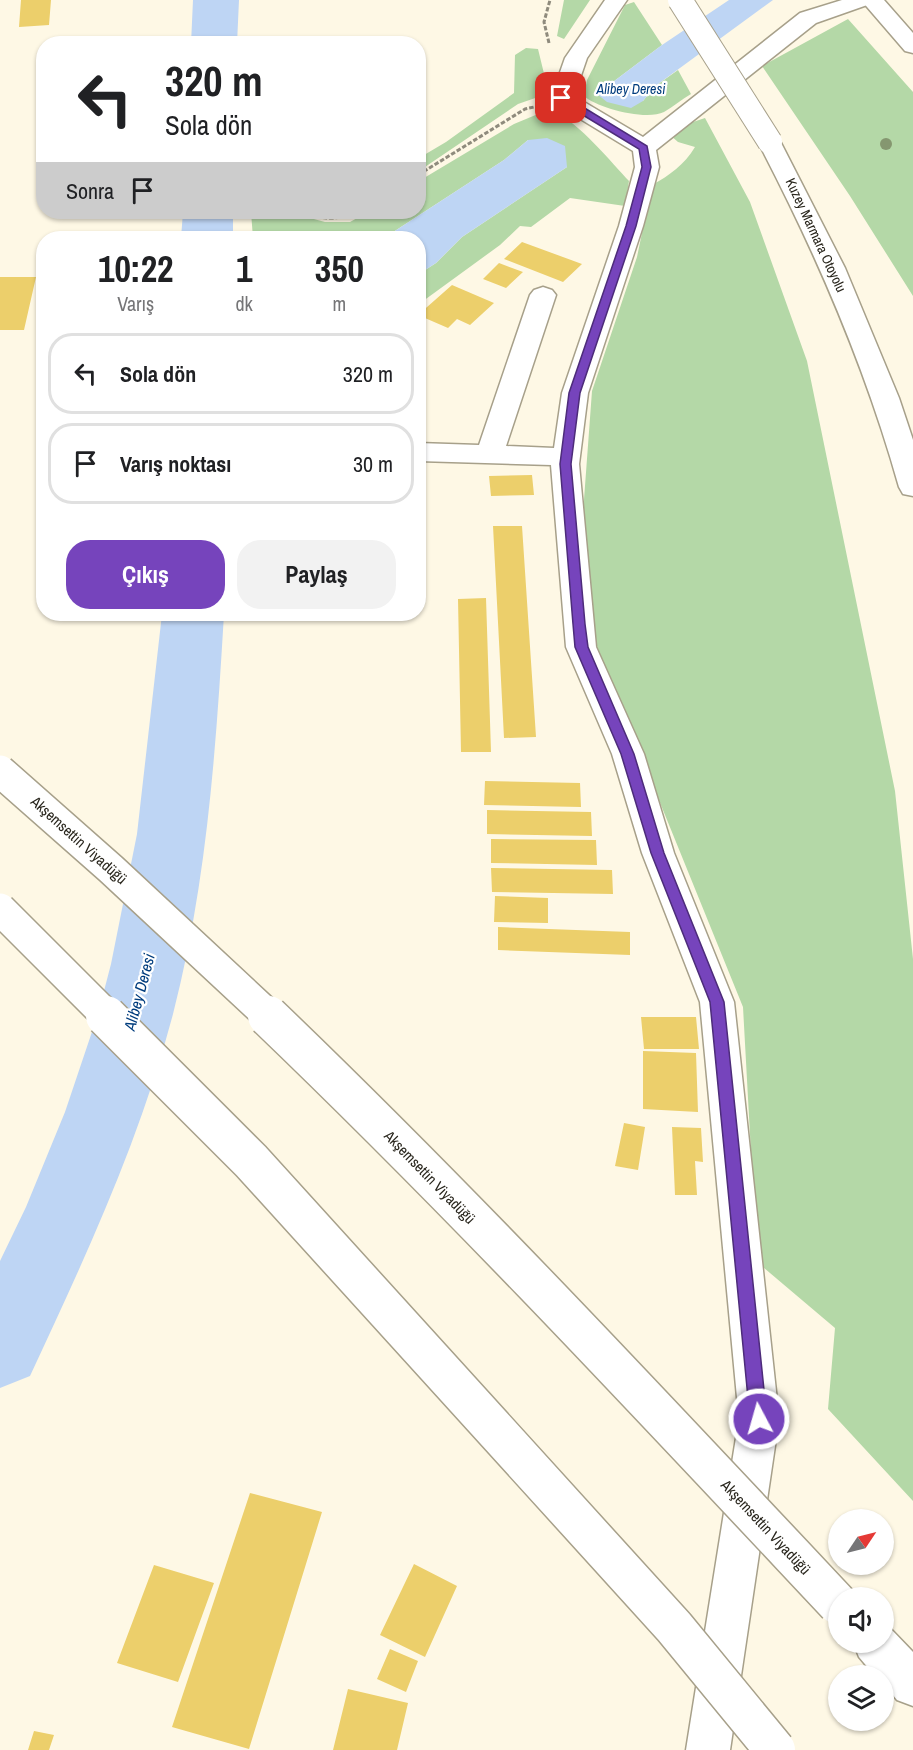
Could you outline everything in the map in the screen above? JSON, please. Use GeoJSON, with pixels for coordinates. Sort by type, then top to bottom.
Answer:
{"type":"FeatureCollection","features":[{"type":"Feature","properties":{"kind":"main road"},"geometry":{"type":"LineString","coordinates":[[616,0],[595,27],[573,63],[561,98],[644,148],[647,167],[631,226],[575,393],[565,464],[581,647],[628,754],[658,853],[717,1002],[759,1419],[708,1750]]}},
{"type":"Feature","properties":{"kind":"main road","name":"Kuzey Marmara Otoyolu"},"geometry":{"type":"LineString","coordinates":[[680,0],[770,142],[809,215],[873,360],[913,487]]}},
{"type":"Feature","properties":{"kind":"main road"},"geometry":{"type":"LineString","coordinates":[[644,148],[808,18],[863,0]]}},
{"type":"Feature","properties":{"kind":"main road"},"geometry":{"type":"LineString","coordinates":[[872,0],[913,46]]}},
{"type":"Feature","properties":{"kind":"main road"},"geometry":{"type":"LineString","coordinates":[[490,454],[543,295]]}},
{"type":"Feature","properties":{"kind":"main road"},"geometry":{"type":"LineString","coordinates":[[426,452],[566,456]]}},
{"type":"Feature","properties":{"kind":"main road","name":"Akşemsettin Viyadüğü"},"geometry":{"type":"LineString","coordinates":[[0,771],[158,911],[338,1082],[828,1593]]}},
{"type":"Feature","properties":{"kind":"main road"},"geometry":{"type":"LineString","coordinates":[[0,909],[252,1161],[666,1618],[775,1750]]}},
{"type":"Feature","properties":{"kind":"main road"},"geometry":{"type":"LineString","coordinates":[[884,1653],[913,1684]]}},
{"type":"Feature","properties":{"kind":"path"},"geometry":{"type":"LineString","coordinates":[[426,170],[525,110],[561,98]]}},
{"type":"Feature","properties":{"kind":"green space"},"geometry":{"type":"Polygon","coordinates":[[[564,0],[590,0],[564,39],[557,36],[564,0]]]}},
{"type":"Feature","properties":{"kind":"green space"},"geometry":{"type":"Polygon","coordinates":[[[634,2],[662,45],[597,94],[643,101],[654,87],[678,70],[691,94],[664,112],[656,114],[634,114],[610,109],[584,96],[587,80],[625,5],[634,2]]]}},
{"type":"Feature","properties":{"kind":"green space"},"geometry":{"type":"Polygon","coordinates":[[[848,19],[913,92],[913,296],[850,196],[762,66],[848,19]]]}},
{"type":"Feature","properties":{"kind":"green space"},"geometry":{"type":"Polygon","coordinates":[[[526,48],[538,49],[548,90],[541,96],[518,104],[426,166],[426,154],[514,93],[515,55],[526,48]]]}},
{"type":"Feature","properties":{"kind":"green space"},"geometry":{"type":"Polygon","coordinates":[[[538,114],[557,114],[565,118],[605,154],[629,181],[625,206],[570,198],[531,227],[520,226],[500,245],[426,299],[426,269],[436,263],[462,237],[567,167],[528,140],[504,160],[426,211],[426,177],[514,124],[538,114]]]}},
{"type":"Feature","properties":{"kind":"green space"},"geometry":{"type":"Polygon","coordinates":[[[705,118],[750,202],[807,361],[895,791],[913,959],[913,1501],[828,1409],[835,1328],[757,1262],[743,1007],[596,645],[583,513],[592,391],[637,257],[652,185],[676,169],[695,147],[678,142],[670,135],[678,127],[705,118]]]}},
{"type":"Feature","properties":{"kind":"green space"},"geometry":{"type":"Polygon","coordinates":[[[252,219],[314,219],[325,222],[350,222],[355,219],[413,219],[395,231],[252,231],[252,219]]]}},
{"type":"Feature","properties":{"kind":"water","name":"Alibey Deresi"},"geometry":{"type":"Polygon","coordinates":[[[729,0],[773,0],[654,87],[643,101],[631,108],[607,102],[597,94],[662,45],[729,0]]]}},
{"type":"Feature","properties":{"kind":"water"},"geometry":{"type":"Polygon","coordinates":[[[547,138],[565,146],[567,167],[462,237],[436,263],[426,269],[426,231],[395,231],[413,219],[426,219],[426,211],[504,160],[528,140],[547,138]]]}},
{"type":"Feature","properties":{"kind":"building"},"geometry":{"type":"Polygon","coordinates":[[[21,0],[51,0],[49,25],[19,27],[21,0]]]}},
{"type":"Feature","properties":{"kind":"building"},"geometry":{"type":"Polygon","coordinates":[[[522,242],[582,264],[563,282],[504,259],[522,242]]]}},
{"type":"Feature","properties":{"kind":"building"},"geometry":{"type":"Polygon","coordinates":[[[499,263],[523,272],[506,288],[483,279],[499,263]]]}},
{"type":"Feature","properties":{"kind":"building"},"geometry":{"type":"Polygon","coordinates":[[[0,277],[36,277],[24,330],[0,330],[0,277]]]}},
{"type":"Feature","properties":{"kind":"building"},"geometry":{"type":"Polygon","coordinates":[[[452,285],[494,303],[470,325],[457,319],[448,328],[426,318],[426,308],[452,285]]]}},
{"type":"Feature","properties":{"kind":"building"},"geometry":{"type":"Polygon","coordinates":[[[532,475],[534,495],[491,496],[489,476],[532,475]]]}},
{"type":"Feature","properties":{"kind":"building"},"geometry":{"type":"Polygon","coordinates":[[[493,526],[522,526],[536,737],[504,738],[493,526]]]}},
{"type":"Feature","properties":{"kind":"building"},"geometry":{"type":"Polygon","coordinates":[[[486,598],[491,752],[461,752],[458,599],[486,598]]]}},
{"type":"Feature","properties":{"kind":"building"},"geometry":{"type":"Polygon","coordinates":[[[485,781],[580,783],[581,807],[484,805],[485,781]]]}},
{"type":"Feature","properties":{"kind":"building"},"geometry":{"type":"Polygon","coordinates":[[[487,810],[591,812],[592,836],[487,834],[487,810]]]}},
{"type":"Feature","properties":{"kind":"building"},"geometry":{"type":"Polygon","coordinates":[[[491,839],[596,840],[597,865],[491,863],[491,839]]]}},
{"type":"Feature","properties":{"kind":"building"},"geometry":{"type":"Polygon","coordinates":[[[491,868],[612,870],[613,894],[492,892],[491,868]]]}},
{"type":"Feature","properties":{"kind":"building"},"geometry":{"type":"Polygon","coordinates":[[[495,896],[548,898],[548,923],[494,922],[495,896]]]}},
{"type":"Feature","properties":{"kind":"building"},"geometry":{"type":"Polygon","coordinates":[[[498,927],[630,932],[630,955],[498,950],[498,927]]]}},
{"type":"Feature","properties":{"kind":"building"},"geometry":{"type":"Polygon","coordinates":[[[641,1017],[696,1017],[699,1049],[644,1049],[641,1017]]]}},
{"type":"Feature","properties":{"kind":"building"},"geometry":{"type":"Polygon","coordinates":[[[643,1051],[696,1053],[698,1112],[643,1109],[643,1051]]]}},
{"type":"Feature","properties":{"kind":"building"},"geometry":{"type":"Polygon","coordinates":[[[624,1123],[645,1127],[638,1170],[615,1166],[624,1123]]]}},
{"type":"Feature","properties":{"kind":"building"},"geometry":{"type":"Polygon","coordinates":[[[672,1127],[701,1128],[703,1162],[695,1161],[697,1195],[675,1195],[672,1127]]]}},
{"type":"Feature","properties":{"kind":"building"},"geometry":{"type":"Polygon","coordinates":[[[250,1493],[322,1512],[249,1749],[172,1727],[250,1493]]]}},
{"type":"Feature","properties":{"kind":"building"},"geometry":{"type":"Polygon","coordinates":[[[414,1564],[457,1586],[425,1657],[380,1635],[414,1564]]]}},
{"type":"Feature","properties":{"kind":"building"},"geometry":{"type":"Polygon","coordinates":[[[154,1565],[214,1583],[178,1682],[117,1663],[154,1565]]]}},
{"type":"Feature","properties":{"kind":"building"},"geometry":{"type":"Polygon","coordinates":[[[390,1649],[418,1661],[406,1692],[377,1679],[390,1649]]]}},
{"type":"Feature","properties":{"kind":"building"},"geometry":{"type":"Polygon","coordinates":[[[348,1689],[408,1703],[397,1750],[333,1750],[348,1689]]]}},
{"type":"Feature","properties":{"kind":"building"},"geometry":{"type":"Polygon","coordinates":[[[34,1731],[54,1735],[49,1750],[28,1750],[34,1731]]]}},
{"type":"Feature","properties":{"kind":"waterway","name":"Alibey Deresi"},"geometry":{"type":"LineString","coordinates":[[214,36],[216,0]]}},
{"type":"Feature","properties":{"kind":"waterway","name":"Alibey Deresi"},"geometry":{"type":"LineString","coordinates":[[207,231],[208,219]]}},
{"type":"Feature","properties":{"kind":"waterway","name":"Alibey Deresi"},"geometry":{"type":"LineString","coordinates":[[0,1348],[85,1160],[104,1112],[135,1014],[148,964],[165,877],[182,746],[192,621]]}},
{"type":"Feature","properties":{"kind":"route"},"geometry":{"type":"LineString","coordinates":[[561,98],[644,148],[647,167],[631,226],[575,393],[565,464],[581,647],[628,754],[658,853],[717,1002],[759,1419]]}}]}
